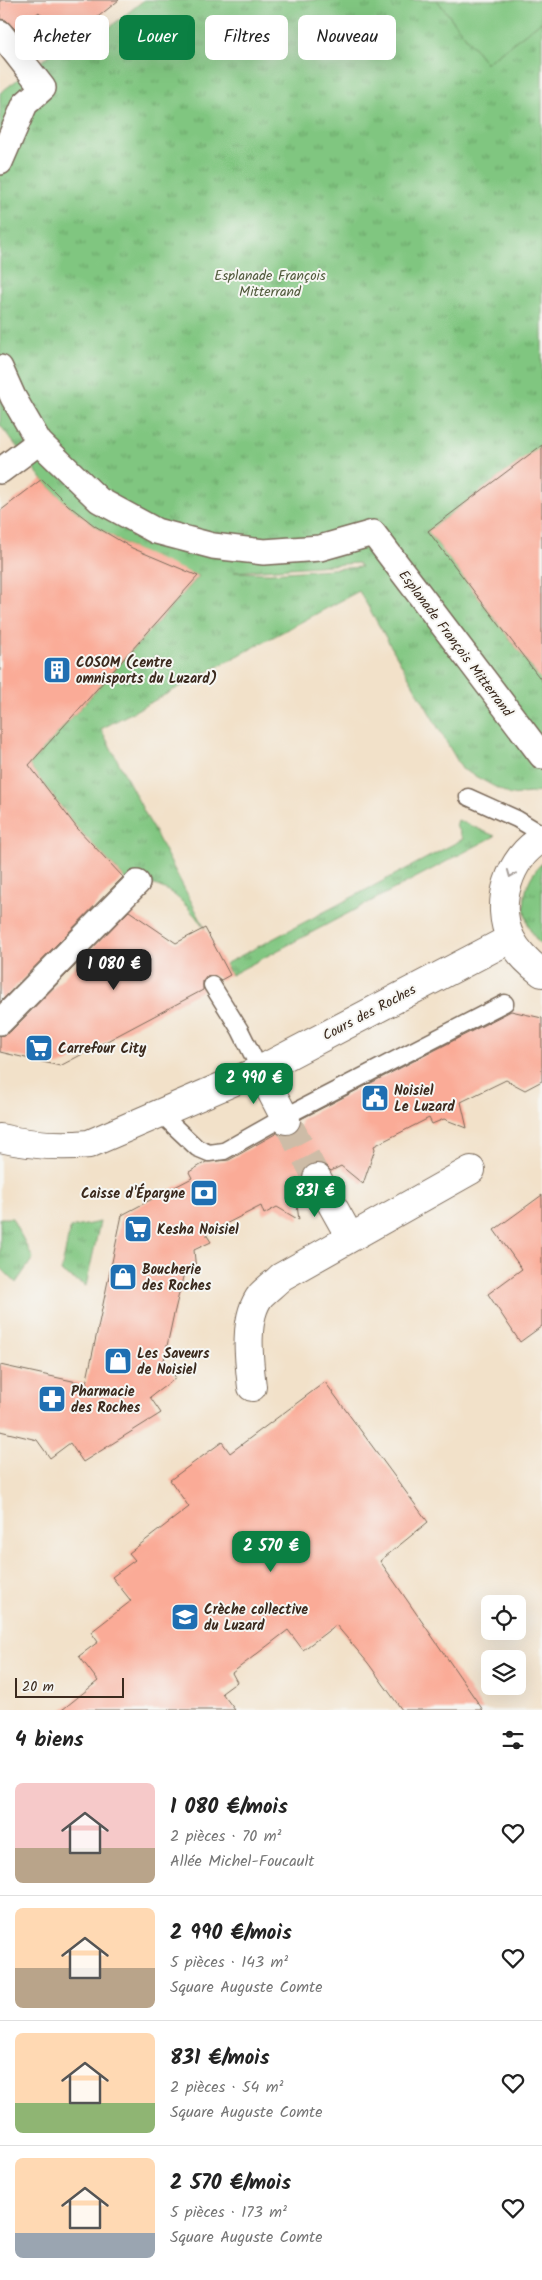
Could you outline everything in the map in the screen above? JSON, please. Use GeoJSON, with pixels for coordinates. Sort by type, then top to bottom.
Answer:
{"type":"FeatureCollection","features":[{"type":"Feature","properties":{"kind":"street"},"geometry":{"type":"LineString","coordinates":[[0,32],[43,88],[25,104],[0,162]]}},
{"type":"Feature","properties":{"kind":"street","name":"Esplanade François Mitterrand"},"geometry":{"type":"LineString","coordinates":[[0,368],[13,397],[39,442],[99,500],[156,531],[213,546],[264,552],[320,548],[373,533],[542,756]]}},
{"type":"Feature","properties":{"kind":"street"},"geometry":{"type":"LineString","coordinates":[[0,471],[39,442]]}},
{"type":"Feature","properties":{"kind":"street"},"geometry":{"type":"LineString","coordinates":[[542,839],[533,844],[515,863],[506,888],[504,914],[510,939],[523,958],[542,973]]}},
{"type":"Feature","properties":{"kind":"street"},"geometry":{"type":"LineString","coordinates":[[0,1022],[137,883]]}},
{"type":"Feature","properties":{"kind":"street","name":"Cours des Roches"},"geometry":{"type":"LineString","coordinates":[[0,1138],[33,1145],[68,1146],[89,1144],[260,1070],[510,939]]}},
{"type":"Feature","properties":{"kind":"street"},"geometry":{"type":"LineString","coordinates":[[260,1070],[285,1118]]}},
{"type":"Feature","properties":{"kind":"street"},"geometry":{"type":"LineString","coordinates":[[252,1387],[248,1354],[250,1323],[260,1297],[281,1277],[471,1170]]}},
{"type":"Feature","properties":{"kind":"street"},"geometry":{"type":"LineString","coordinates":[[317,1178],[350,1238]]}},
{"type":"Feature","properties":{"kind":"lane"},"geometry":{"type":"LineString","coordinates":[[468,797],[517,819],[542,834]]}},
{"type":"Feature","properties":{"kind":"lane"},"geometry":{"type":"LineString","coordinates":[[212,985],[240,1030],[260,1070]]}},
{"type":"Feature","properties":{"kind":"lane"},"geometry":{"type":"LineString","coordinates":[[161,1114],[197,1148],[210,1153],[224,1151],[505,1003]]}},
{"type":"Feature","properties":{"kind":"green space","name":"Esplanade François Mitterrand"},"geometry":{"type":"Polygon","coordinates":[[[144,0],[437,0],[486,63],[542,21],[542,445],[428,531],[542,681],[542,792],[510,795],[462,769],[359,591],[101,729],[205,928],[172,893],[153,885],[126,880],[77,828],[29,765],[199,576],[166,564],[132,548],[95,526],[68,505],[42,479],[0,425],[0,93],[43,60],[109,60],[109,28],[119,20],[119,60],[195,60],[195,15],[125,15],[144,0]],[[358,563],[234,572],[270,573],[361,567],[358,563]]]}},
{"type":"Feature","properties":{"kind":"green space"},"geometry":{"type":"Polygon","coordinates":[[[437,0],[542,0],[542,21],[486,63],[437,0]]]}},
{"type":"Feature","properties":{"kind":"green space"},"geometry":{"type":"Polygon","coordinates":[[[458,820],[495,836],[231,975],[225,964],[463,839],[456,826],[458,820]]]}},
{"type":"Feature","properties":{"kind":"green space"},"geometry":{"type":"Polygon","coordinates":[[[542,863],[542,946],[534,937],[529,927],[524,904],[529,882],[534,872],[542,863]]]}},
{"type":"Feature","properties":{"kind":"green space"},"geometry":{"type":"Polygon","coordinates":[[[0,1218],[12,1218],[33,1258],[16,1283],[0,1267],[0,1218]]]}},
{"type":"Feature","properties":{"kind":"green space"},"geometry":{"type":"Polygon","coordinates":[[[100,1222],[86,1286],[61,1272],[70,1228],[100,1222]]]}},
{"type":"Feature","properties":{"kind":"building"},"geometry":{"type":"Polygon","coordinates":[[[0,0],[119,0],[100,15],[41,15],[39,12],[35,15],[15,15],[15,29],[6,20],[0,19],[0,0]]]}},
{"type":"Feature","properties":{"kind":"building"},"geometry":{"type":"Polygon","coordinates":[[[542,445],[542,681],[428,531],[542,445]]]}},
{"type":"Feature","properties":{"kind":"building","name":"COSOM (centre omnisports du Luzard)"},"geometry":{"type":"Polygon","coordinates":[[[42,479],[68,505],[95,526],[132,548],[198,576],[29,765],[77,828],[123,877],[0,1002],[0,511],[42,479]]]}},
{"type":"Feature","properties":{"kind":"building"},"geometry":{"type":"Polygon","coordinates":[[[129,911],[176,943],[205,928],[230,975],[221,980],[216,976],[207,976],[203,981],[203,990],[60,1066],[0,1052],[0,1036],[10,1032],[129,911]]]}},
{"type":"Feature","properties":{"kind":"building"},"geometry":{"type":"Polygon","coordinates":[[[511,1011],[542,1018],[542,1081],[525,1090],[506,1080],[461,1102],[467,1128],[444,1119],[432,1124],[429,1118],[374,1146],[375,1149],[363,1184],[341,1166],[331,1171],[325,1165],[318,1162],[309,1165],[301,1177],[303,1186],[295,1190],[299,1220],[277,1207],[264,1214],[261,1206],[206,1234],[211,1242],[194,1250],[196,1271],[184,1273],[164,1360],[176,1378],[150,1397],[161,1413],[83,1462],[70,1443],[50,1458],[37,1440],[0,1431],[0,1365],[86,1384],[122,1215],[192,1178],[189,1172],[206,1162],[229,1160],[277,1133],[285,1136],[294,1134],[299,1128],[301,1119],[511,1011]]]}},
{"type":"Feature","properties":{"kind":"building"},"geometry":{"type":"Polygon","coordinates":[[[542,1195],[542,1326],[520,1342],[488,1294],[522,1269],[494,1230],[542,1195]]]}},
{"type":"Feature","properties":{"kind":"building"},"geometry":{"type":"Polygon","coordinates":[[[325,1382],[428,1522],[380,1561],[483,1710],[402,1710],[368,1663],[336,1625],[303,1650],[288,1630],[232,1673],[237,1682],[222,1693],[235,1710],[62,1710],[98,1681],[79,1656],[98,1642],[91,1632],[131,1601],[112,1577],[135,1560],[129,1553],[189,1507],[170,1480],[222,1442],[230,1453],[325,1382]]]}},
{"type":"Feature","properties":{"kind":"tunnel"},"geometry":{"type":"LineString","coordinates":[[286,1120],[317,1178]]}},
{"type":"Feature","properties":{"kind":"place","name":"COSOM (centre omnisports du Luzard)"},"geometry":{"type":"Point","coordinates":[57,670]}},
{"type":"Feature","properties":{"kind":"place","name":"Carrefour City"},"geometry":{"type":"Point","coordinates":[39,1048]}},
{"type":"Feature","properties":{"kind":"place","name":"Noisiel Le Luzard"},"geometry":{"type":"Point","coordinates":[375,1098]}},
{"type":"Feature","properties":{"kind":"place","name":"Caisse d'Épargne"},"geometry":{"type":"Point","coordinates":[204,1193]}},
{"type":"Feature","properties":{"kind":"place","name":"Kesha Noisiel"},"geometry":{"type":"Point","coordinates":[138,1229]}},
{"type":"Feature","properties":{"kind":"place","name":"Boucherie des Roches"},"geometry":{"type":"Point","coordinates":[123,1277]}},
{"type":"Feature","properties":{"kind":"place","name":"Les Saveurs de Noisiel"},"geometry":{"type":"Point","coordinates":[118,1361]}},
{"type":"Feature","properties":{"kind":"place","name":"Pharmacie des Roches"},"geometry":{"type":"Point","coordinates":[52,1399]}},
{"type":"Feature","properties":{"kind":"place","name":"Crèche collective du Luzard"},"geometry":{"type":"Point","coordinates":[185,1617]}}]}
